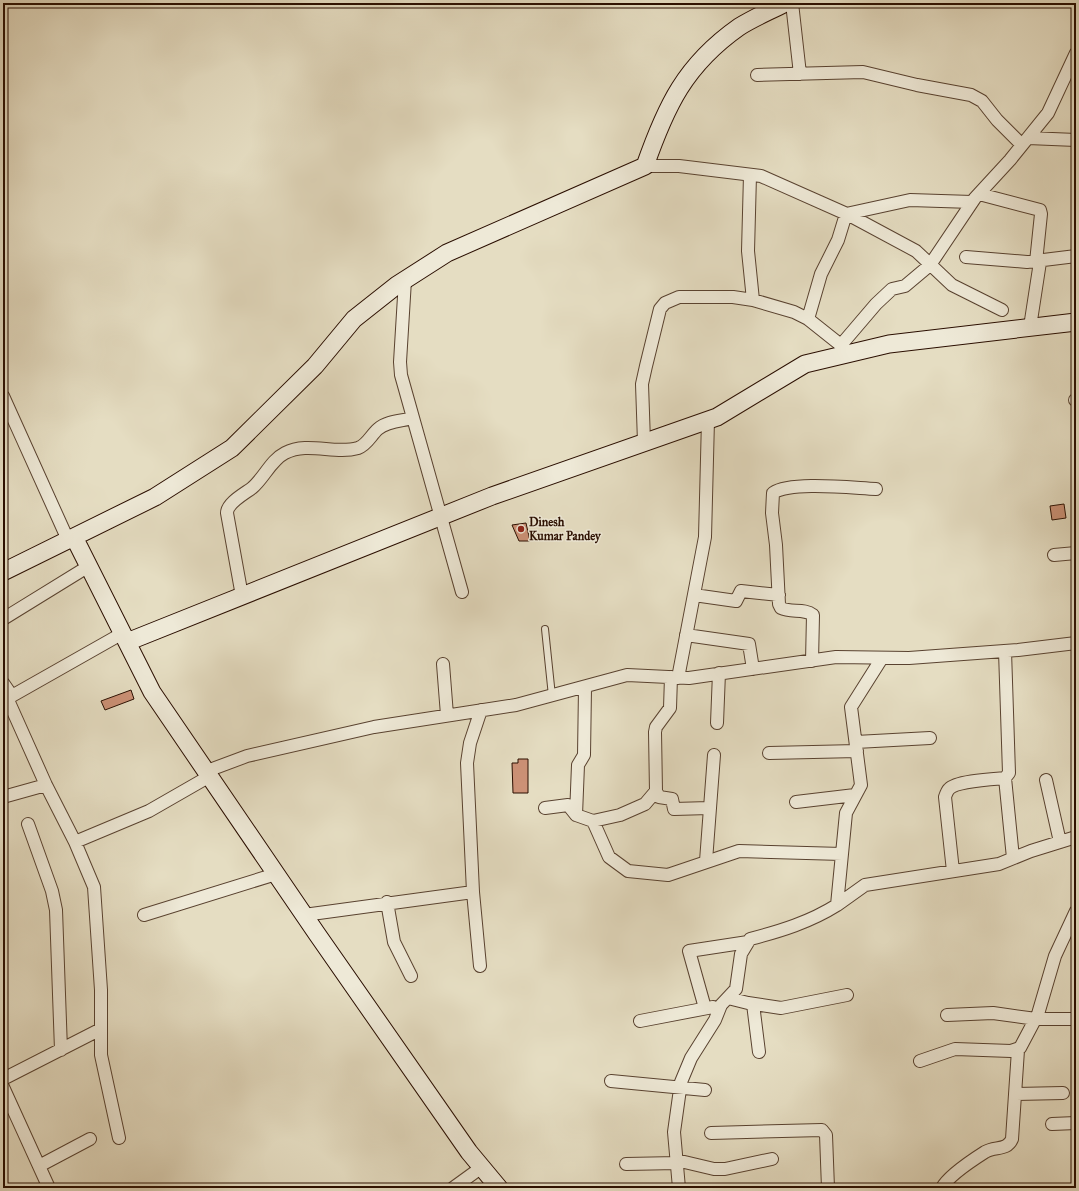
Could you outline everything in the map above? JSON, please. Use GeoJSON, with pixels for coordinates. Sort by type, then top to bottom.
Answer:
{"type":"FeatureCollection","features":[{"type":"Feature","properties":{"kind":"street"},"geometry":{"type":"LineString","coordinates":[[644,166],[659,126],[678,88],[706,54],[739,27],[785,3]]}},
{"type":"Feature","properties":{"kind":"street"},"geometry":{"type":"LineString","coordinates":[[792,3],[800,74]]}},
{"type":"Feature","properties":{"kind":"street"},"geometry":{"type":"LineString","coordinates":[[846,349],[876,304],[892,289],[905,286],[930,265],[975,198],[1048,113],[1076,53]]}},
{"type":"Feature","properties":{"kind":"street"},"geometry":{"type":"LineString","coordinates":[[757,76],[863,72],[917,85],[971,95],[982,101],[997,120],[1025,141],[1076,140]]}},
{"type":"Feature","properties":{"kind":"street"},"geometry":{"type":"LineString","coordinates":[[3,572],[155,497],[232,448],[315,366],[354,319],[405,280],[446,253],[644,166],[679,166],[761,176],[846,214],[916,251],[952,285],[1002,310]]}},
{"type":"Feature","properties":{"kind":"street"},"geometry":{"type":"LineString","coordinates":[[750,174],[748,251],[753,300]]}},
{"type":"Feature","properties":{"kind":"street"},"geometry":{"type":"LineString","coordinates":[[846,214],[910,200],[975,198],[1040,210],[1038,262],[1030,327]]}},
{"type":"Feature","properties":{"kind":"street"},"geometry":{"type":"LineString","coordinates":[[808,319],[821,274],[838,240],[846,214]]}},
{"type":"Feature","properties":{"kind":"street"},"geometry":{"type":"LineString","coordinates":[[966,257],[1038,262],[1076,256]]}},
{"type":"Feature","properties":{"kind":"street"},"geometry":{"type":"LineString","coordinates":[[405,280],[400,368],[462,592]]}},
{"type":"Feature","properties":{"kind":"street"},"geometry":{"type":"LineString","coordinates":[[644,442],[642,384],[660,309],[665,303],[679,297],[733,297],[753,300],[794,312],[808,319],[846,349]]}},
{"type":"Feature","properties":{"kind":"street"},"geometry":{"type":"LineString","coordinates":[[119,1138],[102,1065],[101,990],[96,898],[91,877],[9,705],[8,700],[12,696],[125,638],[242,596],[492,496],[717,417],[806,364],[846,349],[1076,322]]}},
{"type":"Feature","properties":{"kind":"street"},"geometry":{"type":"LineString","coordinates":[[3,396],[71,539],[88,566],[152,692],[304,915],[470,1152],[499,1188]]}},
{"type":"Feature","properties":{"kind":"street"},"geometry":{"type":"LineString","coordinates":[[242,596],[227,513],[229,506],[259,482],[278,458],[285,453],[304,448],[358,448],[384,425],[413,418]]}},
{"type":"Feature","properties":{"kind":"street"},"geometry":{"type":"LineString","coordinates":[[708,420],[705,537],[686,635],[674,677],[670,708],[656,727],[655,732],[656,791],[659,797],[672,799],[674,809],[709,808]]}},
{"type":"Feature","properties":{"kind":"street"},"geometry":{"type":"LineString","coordinates":[[812,661],[813,615],[809,612],[781,608],[772,513],[773,493],[776,490],[802,486],[876,489]]}},
{"type":"Feature","properties":{"kind":"street"},"geometry":{"type":"LineString","coordinates":[[1054,555],[1076,553]]}},
{"type":"Feature","properties":{"kind":"street"},"geometry":{"type":"LineString","coordinates":[[3,619],[88,566]]}},
{"type":"Feature","properties":{"kind":"street"},"geometry":{"type":"LineString","coordinates":[[694,595],[736,600],[741,591],[779,595]]}},
{"type":"Feature","properties":{"kind":"street"},"geometry":{"type":"LineString","coordinates":[[686,635],[749,644],[754,669]]}},
{"type":"Feature","properties":{"kind":"street"},"geometry":{"type":"LineString","coordinates":[[75,842],[149,811],[208,774],[247,756],[374,727],[516,705],[585,688],[627,675],[689,678],[836,657],[909,658],[1005,651],[1076,643]]}},
{"type":"Feature","properties":{"kind":"street"},"geometry":{"type":"LineString","coordinates":[[953,871],[945,797],[946,793],[956,784],[1005,778],[1009,773],[1005,651]]}},
{"type":"Feature","properties":{"kind":"street"},"geometry":{"type":"LineString","coordinates":[[837,905],[846,813],[861,786],[851,707],[882,658]]}},
{"type":"Feature","properties":{"kind":"street"},"geometry":{"type":"LineString","coordinates":[[443,664],[447,715]]}},
{"type":"Feature","properties":{"kind":"street"},"geometry":{"type":"LineString","coordinates":[[717,723],[720,673]]}},
{"type":"Feature","properties":{"kind":"street"},"geometry":{"type":"LineString","coordinates":[[3,683],[12,696]]}},
{"type":"Feature","properties":{"kind":"street"},"geometry":{"type":"LineString","coordinates":[[576,816],[578,765],[584,755],[585,688]]}},
{"type":"Feature","properties":{"kind":"street"},"geometry":{"type":"LineString","coordinates":[[480,966],[473,892],[467,763],[470,743],[481,710]]}},
{"type":"Feature","properties":{"kind":"street"},"geometry":{"type":"LineString","coordinates":[[769,753],[856,747],[930,738]]}},
{"type":"Feature","properties":{"kind":"street"},"geometry":{"type":"LineString","coordinates":[[706,861],[714,755]]}},
{"type":"Feature","properties":{"kind":"street"},"geometry":{"type":"LineString","coordinates":[[1005,778],[1013,858]]}},
{"type":"Feature","properties":{"kind":"street"},"geometry":{"type":"LineString","coordinates":[[1046,780],[1060,842]]}},
{"type":"Feature","properties":{"kind":"street"},"geometry":{"type":"LineString","coordinates":[[3,797],[46,785]]}},
{"type":"Feature","properties":{"kind":"street"},"geometry":{"type":"LineString","coordinates":[[545,808],[568,805],[576,816],[593,820],[620,815],[645,804],[656,791]]}},
{"type":"Feature","properties":{"kind":"street"},"geometry":{"type":"LineString","coordinates":[[796,802],[855,795]]}},
{"type":"Feature","properties":{"kind":"street"},"geometry":{"type":"LineString","coordinates":[[593,820],[609,857],[624,870],[664,875],[739,851],[842,854]]}},
{"type":"Feature","properties":{"kind":"street"},"geometry":{"type":"LineString","coordinates":[[28,824],[52,891],[56,910],[60,1050]]}},
{"type":"Feature","properties":{"kind":"street"},"geometry":{"type":"LineString","coordinates":[[679,1188],[674,1132],[680,1089],[691,1058],[725,1002],[736,989],[741,954],[750,939],[778,932],[818,917],[865,885],[999,864],[1076,837]]}},
{"type":"Feature","properties":{"kind":"street"},"geometry":{"type":"LineString","coordinates":[[144,916],[276,874]]}},
{"type":"Feature","properties":{"kind":"street"},"geometry":{"type":"LineString","coordinates":[[304,915],[387,902],[473,892]]}},
{"type":"Feature","properties":{"kind":"street"},"geometry":{"type":"LineString","coordinates":[[387,902],[394,942],[411,976]]}},
{"type":"Feature","properties":{"kind":"street"},"geometry":{"type":"LineString","coordinates":[[942,1188],[949,1179],[984,1152],[1006,1147],[1010,1143],[1012,1139],[1018,1050],[1036,1019],[1055,956],[1075,923]]}},
{"type":"Feature","properties":{"kind":"street"},"geometry":{"type":"LineString","coordinates":[[705,1008],[689,951],[748,942]]}},
{"type":"Feature","properties":{"kind":"street"},"geometry":{"type":"LineString","coordinates":[[640,1021],[705,1008],[725,1002],[786,1008],[847,995]]}},
{"type":"Feature","properties":{"kind":"street"},"geometry":{"type":"LineString","coordinates":[[753,1004],[759,1052]]}},
{"type":"Feature","properties":{"kind":"street"},"geometry":{"type":"LineString","coordinates":[[947,1015],[993,1014],[1036,1019],[1076,1019]]}},
{"type":"Feature","properties":{"kind":"street"},"geometry":{"type":"LineString","coordinates":[[3,1079],[101,1029]]}},
{"type":"Feature","properties":{"kind":"street"},"geometry":{"type":"LineString","coordinates":[[920,1061],[954,1049],[1018,1050]]}},
{"type":"Feature","properties":{"kind":"street"},"geometry":{"type":"LineString","coordinates":[[611,1081],[680,1089],[705,1090]]}},
{"type":"Feature","properties":{"kind":"street"},"geometry":{"type":"LineString","coordinates":[[3,1087],[49,1188]]}},
{"type":"Feature","properties":{"kind":"street"},"geometry":{"type":"LineString","coordinates":[[1015,1094],[1063,1093]]}},
{"type":"Feature","properties":{"kind":"street"},"geometry":{"type":"LineString","coordinates":[[1052,1124],[1076,1123]]}},
{"type":"Feature","properties":{"kind":"street"},"geometry":{"type":"LineString","coordinates":[[711,1133],[822,1130],[826,1135],[828,1188]]}},
{"type":"Feature","properties":{"kind":"street"},"geometry":{"type":"LineString","coordinates":[[39,1166],[90,1138]]}},
{"type":"Feature","properties":{"kind":"street"},"geometry":{"type":"LineString","coordinates":[[626,1164],[677,1162],[714,1169],[725,1169],[772,1159]]}},
{"type":"Feature","properties":{"kind":"street"},"geometry":{"type":"LineString","coordinates":[[453,1188],[482,1167]]}},
{"type":"Feature","properties":{"kind":"lane"},"geometry":{"type":"LineString","coordinates":[[545,629],[552,696]]}},
{"type":"Feature","properties":{"kind":"building"},"geometry":{"type":"Polygon","coordinates":[[[1064,504],[1066,518],[1052,520],[1050,506],[1064,504]]]}},
{"type":"Feature","properties":{"kind":"building","name":"Dinesh Kumar Pandey"},"geometry":{"type":"Polygon","coordinates":[[[526,523],[530,541],[519,541],[512,525],[526,523]]]}},
{"type":"Feature","properties":{"kind":"building"},"geometry":{"type":"Polygon","coordinates":[[[131,690],[134,699],[105,710],[101,701],[131,690]]]}},
{"type":"Feature","properties":{"kind":"building"},"geometry":{"type":"Polygon","coordinates":[[[518,759],[528,759],[528,793],[513,793],[512,763],[518,763],[518,759]]]}},
{"type":"Feature","properties":{"kind":"place","name":"Dinesh Kumar Pandey"},"geometry":{"type":"Point","coordinates":[521,529]}}]}
